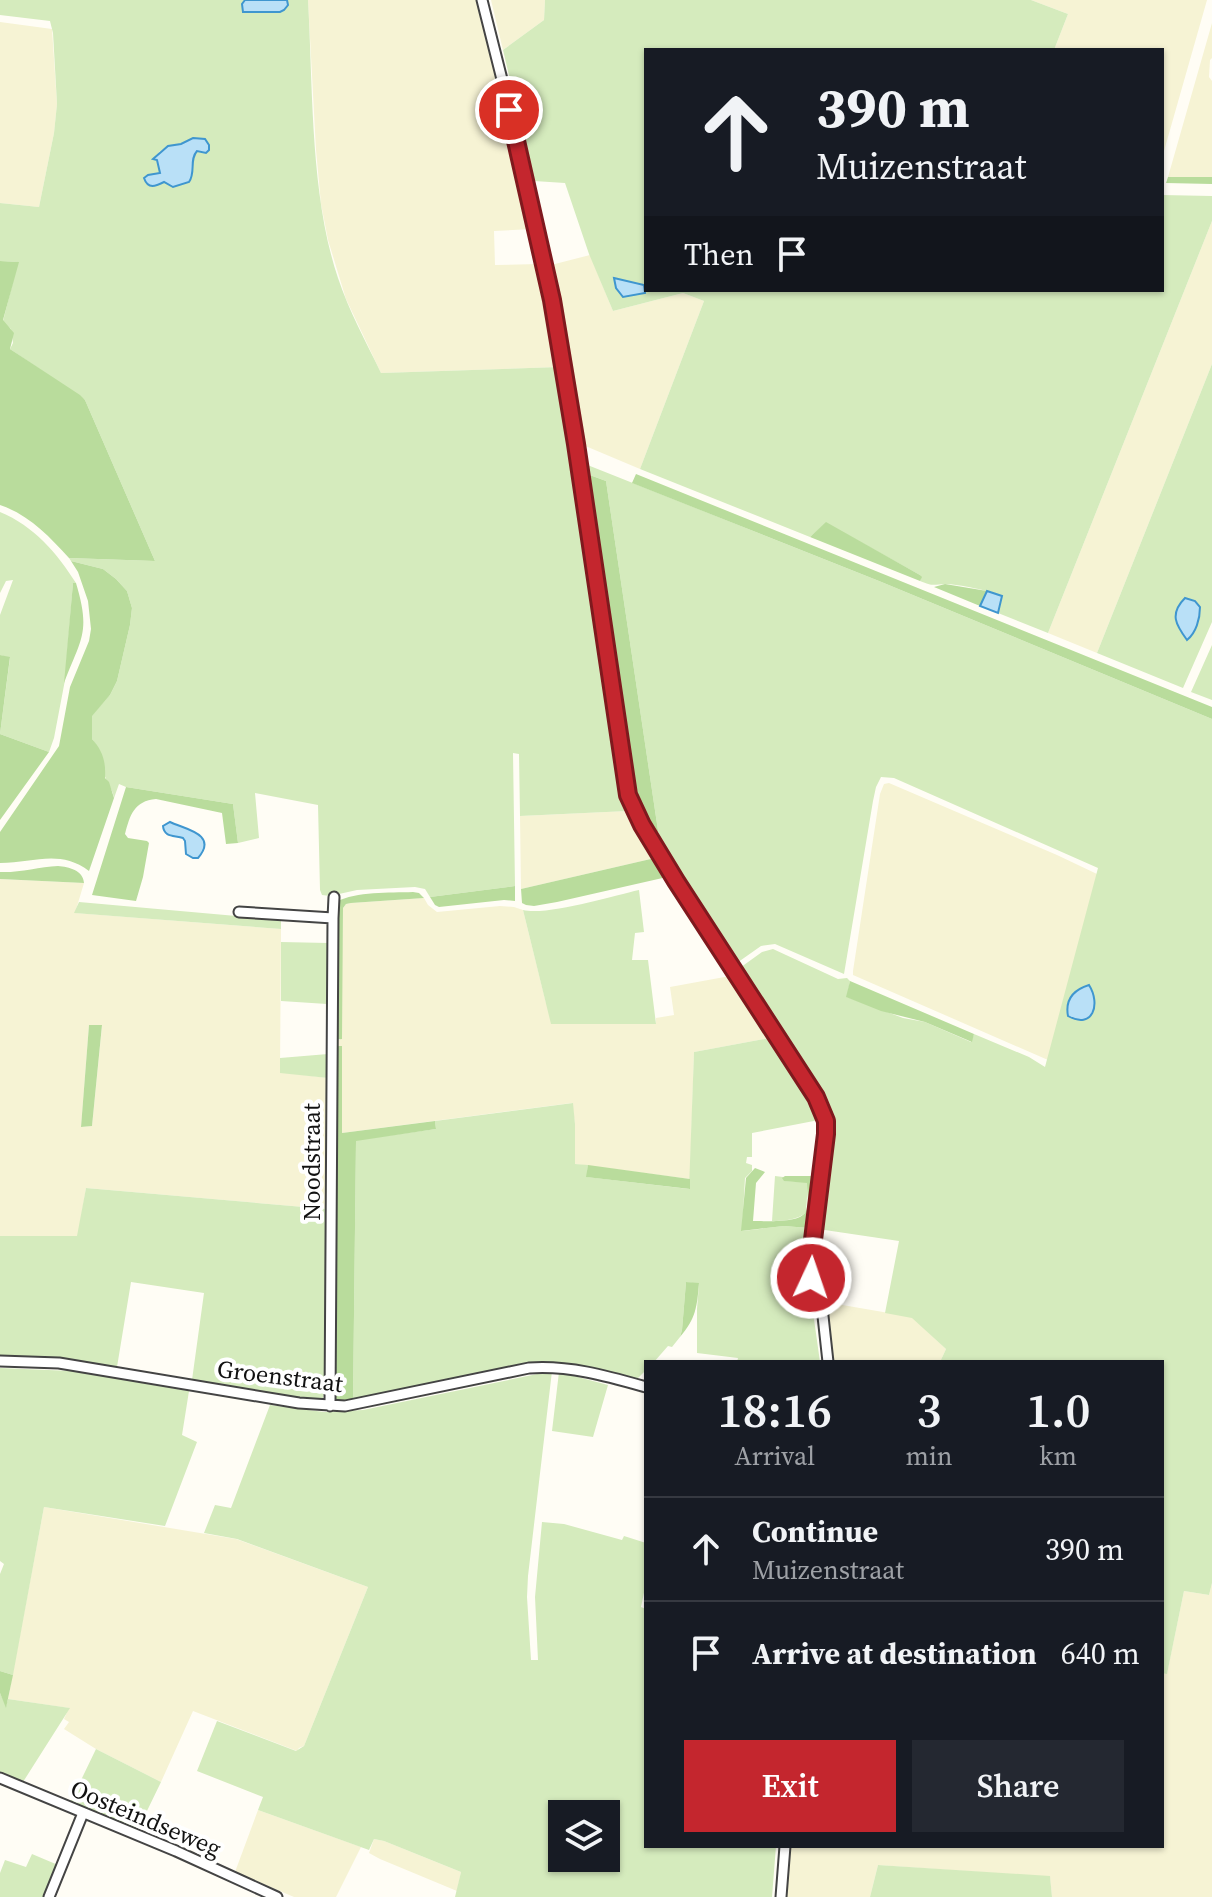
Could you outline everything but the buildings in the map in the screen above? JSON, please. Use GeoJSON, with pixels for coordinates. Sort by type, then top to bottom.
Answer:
{"type":"FeatureCollection","features":[{"type":"Feature","properties":{"kind":"street"},"geometry":{"type":"LineString","coordinates":[[482,0],[552,300],[628,795],[642,825],[816,1097],[826,1121],[811,1278],[822,1307],[828,1360]]}},
{"type":"Feature","properties":{"kind":"street","name":"Noodstraat"},"geometry":{"type":"LineString","coordinates":[[330,1406],[334,897]]}},
{"type":"Feature","properties":{"kind":"street"},"geometry":{"type":"LineString","coordinates":[[239,912],[333,918]]}},
{"type":"Feature","properties":{"kind":"street","name":"Groenstraat"},"geometry":{"type":"LineString","coordinates":[[0,1361],[59,1363],[330,1406],[345,1406],[550,1366],[644,1386]]}},
{"type":"Feature","properties":{"kind":"street","name":"Oosteindseweg"},"geometry":{"type":"LineString","coordinates":[[0,1778],[277,1897]]}},
{"type":"Feature","properties":{"kind":"street"},"geometry":{"type":"LineString","coordinates":[[49,1897],[83,1813]]}},
{"type":"Feature","properties":{"kind":"street"},"geometry":{"type":"LineString","coordinates":[[781,1897],[785,1848]]}},
{"type":"Feature","properties":{"kind":"shaded area"},"geometry":{"type":"Polygon","coordinates":[[[308,0],[477,0],[532,229],[494,231],[495,265],[539,264],[559,367],[381,373],[346,299],[328,240],[316,150],[308,0]]]}},
{"type":"Feature","properties":{"kind":"shaded area"},"geometry":{"type":"Polygon","coordinates":[[[491,0],[545,0],[544,20],[503,50],[491,0]]]}},
{"type":"Feature","properties":{"kind":"shaded area"},"geometry":{"type":"Polygon","coordinates":[[[1031,0],[1207,0],[1164,151],[1164,48],[1055,48],[1068,14],[1031,0]]]}},
{"type":"Feature","properties":{"kind":"shaded area"},"geometry":{"type":"Polygon","coordinates":[[[0,22],[52,29],[57,104],[39,207],[0,203],[0,22]]]}},
{"type":"Feature","properties":{"kind":"shaded area"},"geometry":{"type":"Polygon","coordinates":[[[1212,23],[1209,77],[1212,81],[1212,177],[1168,177],[1212,23]]]}},
{"type":"Feature","properties":{"kind":"shaded area"},"geometry":{"type":"Polygon","coordinates":[[[1212,221],[1212,364],[1097,653],[1048,633],[1212,221]]]}},
{"type":"Feature","properties":{"kind":"shaded area"},"geometry":{"type":"Polygon","coordinates":[[[590,255],[613,311],[683,293],[704,301],[640,469],[583,445],[551,265],[590,255]]]}},
{"type":"Feature","properties":{"kind":"shaded area"},"geometry":{"type":"Polygon","coordinates":[[[889,783],[1097,874],[1048,1060],[853,975],[880,794],[884,784],[889,783]]]}},
{"type":"Feature","properties":{"kind":"shaded area"},"geometry":{"type":"Polygon","coordinates":[[[628,811],[655,858],[521,889],[520,816],[628,811]]]}},
{"type":"Feature","properties":{"kind":"shaded area"},"geometry":{"type":"Polygon","coordinates":[[[0,879],[84,883],[75,913],[281,929],[280,1072],[328,1078],[327,1209],[86,1188],[78,1236],[0,1236],[0,879]],[[89,1025],[81,1127],[92,1126],[102,1026],[89,1025]]]}},
{"type":"Feature","properties":{"kind":"shaded area"},"geometry":{"type":"Polygon","coordinates":[[[424,898],[437,912],[500,906],[523,910],[546,1003],[656,1023],[656,1018],[674,1015],[670,987],[730,976],[770,1038],[694,1052],[690,1179],[575,1164],[572,1103],[342,1133],[342,1046],[334,1046],[334,1040],[340,1040],[343,908],[351,903],[424,898]]]}},
{"type":"Feature","properties":{"kind":"shaded area"},"geometry":{"type":"Polygon","coordinates":[[[825,1302],[912,1317],[946,1349],[941,1360],[831,1360],[825,1302]]]}},
{"type":"Feature","properties":{"kind":"shaded area"},"geometry":{"type":"Polygon","coordinates":[[[44,1507],[236,1539],[368,1587],[304,1746],[297,1751],[193,1711],[161,1782],[64,1729],[69,1722],[64,1719],[69,1708],[8,1699],[44,1507]]]}},
{"type":"Feature","properties":{"kind":"shaded area"},"geometry":{"type":"Polygon","coordinates":[[[1212,1583],[1212,1897],[1052,1897],[1050,1877],[878,1865],[870,1897],[786,1897],[790,1848],[1164,1848],[1164,1673],[1167,1673],[1184,1591],[1209,1595],[1212,1583]]]}},
{"type":"Feature","properties":{"kind":"shaded area"},"geometry":{"type":"Polygon","coordinates":[[[258,1810],[361,1847],[336,1897],[294,1897],[235,1872],[258,1810]]]}},
{"type":"Feature","properties":{"kind":"shaded area"},"geometry":{"type":"Polygon","coordinates":[[[374,1839],[461,1872],[457,1891],[369,1853],[374,1839]]]}},
{"type":"Feature","properties":{"kind":"green space"},"geometry":{"type":"Polygon","coordinates":[[[0,0],[245,0],[243,12],[247,13],[280,12],[287,0],[308,0],[314,141],[322,212],[342,290],[381,373],[559,367],[607,697],[628,811],[520,816],[519,754],[513,753],[515,886],[430,897],[425,889],[415,887],[357,890],[330,896],[322,895],[320,890],[318,805],[255,793],[259,838],[238,843],[233,804],[119,784],[114,798],[98,748],[92,739],[92,715],[110,695],[117,681],[132,608],[127,591],[116,579],[103,569],[69,558],[155,561],[85,400],[10,349],[13,343],[11,329],[3,321],[18,262],[0,261],[0,203],[39,207],[57,104],[50,21],[0,15],[0,0]],[[193,138],[168,146],[159,152],[160,173],[145,181],[150,186],[164,181],[173,187],[189,182],[192,157],[197,151],[206,152],[193,138]]]}},
{"type":"Feature","properties":{"kind":"green space"},"geometry":{"type":"Polygon","coordinates":[[[545,0],[1031,0],[1068,14],[1055,48],[644,48],[644,292],[1164,292],[1164,195],[1212,196],[1212,221],[1048,633],[998,613],[1002,596],[966,586],[932,585],[920,581],[920,575],[826,523],[810,537],[640,469],[704,301],[683,293],[613,311],[589,254],[565,183],[534,181],[503,50],[544,20],[545,0]]]}},
{"type":"Feature","properties":{"kind":"green space"},"geometry":{"type":"Polygon","coordinates":[[[1168,177],[1212,177],[1212,184],[1166,183],[1168,177]]]}},
{"type":"Feature","properties":{"kind":"green space"},"geometry":{"type":"Polygon","coordinates":[[[0,261],[19,262],[3,320],[14,333],[10,349],[85,400],[155,561],[69,558],[29,520],[0,505],[0,261]]]}},
{"type":"Feature","properties":{"kind":"green space"},"geometry":{"type":"Polygon","coordinates":[[[1212,364],[1212,622],[1183,688],[1097,653],[1212,364]]]}},
{"type":"Feature","properties":{"kind":"green space"},"geometry":{"type":"Polygon","coordinates":[[[585,464],[1212,719],[1212,1583],[1209,1595],[1184,1591],[1167,1674],[1164,1673],[1164,1360],[941,1360],[946,1349],[912,1318],[885,1313],[899,1241],[818,1229],[829,1123],[737,970],[762,952],[773,949],[838,979],[847,978],[850,981],[847,997],[903,1018],[925,1022],[971,1042],[974,1034],[1045,1067],[1098,868],[894,778],[881,777],[873,801],[844,974],[775,944],[761,946],[734,965],[660,844],[606,481],[587,474],[585,464]]]}},
{"type":"Feature","properties":{"kind":"green space"},"geometry":{"type":"Polygon","coordinates":[[[587,474],[606,481],[660,844],[644,819],[633,790],[587,474]]]}},
{"type":"Feature","properties":{"kind":"green space"},"geometry":{"type":"Polygon","coordinates":[[[636,474],[1212,707],[1212,719],[632,483],[636,474]]]}},
{"type":"Feature","properties":{"kind":"green space"},"geometry":{"type":"Polygon","coordinates":[[[0,512],[24,525],[44,542],[76,583],[73,583],[65,680],[49,752],[0,734],[10,658],[0,655],[0,615],[13,580],[6,581],[0,593],[0,512]]]}},
{"type":"Feature","properties":{"kind":"green space"},"geometry":{"type":"Polygon","coordinates":[[[826,522],[920,575],[920,581],[810,537],[826,522]]]}},
{"type":"Feature","properties":{"kind":"green space"},"geometry":{"type":"Polygon","coordinates":[[[71,561],[103,569],[116,579],[127,591],[132,608],[117,681],[110,695],[92,716],[92,739],[103,757],[105,778],[114,798],[89,871],[78,864],[57,859],[0,863],[0,832],[59,746],[70,687],[89,641],[88,601],[71,561]]]}},
{"type":"Feature","properties":{"kind":"green space"},"geometry":{"type":"Polygon","coordinates":[[[73,583],[76,583],[83,625],[79,645],[64,683],[73,583]]]}},
{"type":"Feature","properties":{"kind":"green space"},"geometry":{"type":"Polygon","coordinates":[[[945,584],[987,591],[980,606],[934,587],[945,584]]]}},
{"type":"Feature","properties":{"kind":"green space"},"geometry":{"type":"Polygon","coordinates":[[[1212,645],[1212,700],[1191,692],[1212,645]]]}},
{"type":"Feature","properties":{"kind":"green space"},"geometry":{"type":"Polygon","coordinates":[[[0,655],[10,657],[0,734],[0,655]]]}},
{"type":"Feature","properties":{"kind":"green space"},"geometry":{"type":"Polygon","coordinates":[[[0,734],[49,752],[0,820],[0,734]]]}},
{"type":"Feature","properties":{"kind":"green space"},"geometry":{"type":"Polygon","coordinates":[[[126,787],[233,804],[238,843],[226,844],[222,813],[149,800],[134,810],[125,834],[128,838],[149,843],[136,901],[92,895],[126,787]]]}},
{"type":"Feature","properties":{"kind":"green space"},"geometry":{"type":"Polygon","coordinates":[[[655,858],[667,877],[557,902],[534,906],[522,903],[521,889],[655,858]]]}},
{"type":"Feature","properties":{"kind":"green space"},"geometry":{"type":"Polygon","coordinates":[[[58,866],[78,872],[84,883],[0,879],[0,872],[58,866]]]}},
{"type":"Feature","properties":{"kind":"green space"},"geometry":{"type":"Polygon","coordinates":[[[515,886],[515,901],[439,907],[430,897],[515,886]]]}},
{"type":"Feature","properties":{"kind":"green space"},"geometry":{"type":"Polygon","coordinates":[[[639,890],[644,932],[635,933],[632,960],[648,960],[656,1024],[551,1024],[523,910],[563,908],[639,890]]]}},
{"type":"Feature","properties":{"kind":"green space"},"geometry":{"type":"Polygon","coordinates":[[[413,892],[424,898],[351,903],[343,908],[342,1039],[334,1040],[336,902],[363,894],[413,892]]]}},
{"type":"Feature","properties":{"kind":"green space"},"geometry":{"type":"Polygon","coordinates":[[[79,902],[281,920],[281,929],[74,913],[79,902]]]}},
{"type":"Feature","properties":{"kind":"green space"},"geometry":{"type":"Polygon","coordinates":[[[281,942],[328,943],[327,1004],[281,1001],[281,942]]]}},
{"type":"Feature","properties":{"kind":"green space"},"geometry":{"type":"Polygon","coordinates":[[[850,981],[974,1034],[972,1042],[925,1022],[881,1011],[846,997],[850,981]]]}},
{"type":"Feature","properties":{"kind":"green space"},"geometry":{"type":"Polygon","coordinates":[[[89,1025],[102,1025],[92,1126],[81,1127],[89,1025]]]}},
{"type":"Feature","properties":{"kind":"green space"},"geometry":{"type":"Polygon","coordinates":[[[770,1038],[814,1107],[819,1120],[752,1133],[752,1157],[747,1157],[746,1163],[752,1165],[752,1171],[745,1178],[742,1231],[784,1226],[809,1228],[804,1274],[820,1360],[738,1360],[697,1353],[699,1284],[686,1282],[680,1337],[656,1360],[644,1360],[644,1372],[635,1381],[574,1366],[537,1363],[353,1401],[356,1140],[436,1129],[435,1121],[573,1103],[575,1164],[588,1165],[587,1177],[689,1189],[694,1052],[770,1038]]]}},
{"type":"Feature","properties":{"kind":"green space"},"geometry":{"type":"Polygon","coordinates":[[[334,1046],[342,1046],[342,1133],[435,1121],[436,1129],[356,1141],[353,1401],[332,1402],[334,1046]]]}},
{"type":"Feature","properties":{"kind":"green space"},"geometry":{"type":"Polygon","coordinates":[[[328,1054],[328,1078],[280,1073],[280,1058],[328,1054]]]}},
{"type":"Feature","properties":{"kind":"green space"},"geometry":{"type":"Polygon","coordinates":[[[588,1165],[690,1179],[690,1189],[586,1177],[588,1165]]]}},
{"type":"Feature","properties":{"kind":"green space"},"geometry":{"type":"Polygon","coordinates":[[[755,1168],[765,1172],[756,1183],[753,1221],[800,1217],[806,1212],[808,1204],[807,1183],[784,1181],[782,1178],[815,1176],[809,1228],[784,1226],[741,1231],[746,1178],[755,1168]]]}},
{"type":"Feature","properties":{"kind":"green space"},"geometry":{"type":"Polygon","coordinates":[[[775,1176],[783,1177],[785,1181],[808,1182],[806,1212],[803,1215],[790,1220],[772,1221],[775,1176]]]}},
{"type":"Feature","properties":{"kind":"green space"},"geometry":{"type":"Polygon","coordinates":[[[86,1188],[327,1209],[325,1391],[322,1401],[192,1380],[204,1293],[131,1282],[117,1367],[61,1359],[0,1357],[0,1236],[77,1236],[86,1188]]]}},
{"type":"Feature","properties":{"kind":"green space"},"geometry":{"type":"Polygon","coordinates":[[[686,1282],[699,1283],[693,1318],[680,1337],[682,1330],[686,1282]]]}},
{"type":"Feature","properties":{"kind":"green space"},"geometry":{"type":"Polygon","coordinates":[[[0,1368],[72,1371],[189,1391],[182,1435],[197,1442],[165,1526],[44,1507],[13,1675],[0,1671],[0,1574],[4,1564],[0,1561],[0,1368]]]}},
{"type":"Feature","properties":{"kind":"green space"},"geometry":{"type":"Polygon","coordinates":[[[552,1371],[528,1576],[531,1660],[538,1660],[535,1597],[542,1522],[644,1542],[641,1607],[644,1608],[644,1848],[776,1848],[772,1897],[455,1897],[461,1872],[384,1841],[374,1839],[369,1850],[258,1810],[263,1797],[197,1771],[217,1721],[296,1751],[304,1746],[368,1587],[237,1539],[204,1533],[215,1505],[231,1508],[270,1405],[324,1412],[363,1410],[552,1371]]]}},
{"type":"Feature","properties":{"kind":"green space"},"geometry":{"type":"Polygon","coordinates":[[[559,1372],[608,1385],[593,1437],[552,1431],[559,1372]]]}},
{"type":"Feature","properties":{"kind":"green space"},"geometry":{"type":"Polygon","coordinates":[[[0,1671],[13,1675],[6,1708],[0,1693],[0,1671]]]}},
{"type":"Feature","properties":{"kind":"green space"},"geometry":{"type":"Polygon","coordinates":[[[0,1693],[6,1706],[8,1699],[70,1708],[23,1782],[0,1773],[0,1693]]]}},
{"type":"Feature","properties":{"kind":"green space"},"geometry":{"type":"Polygon","coordinates":[[[96,1749],[161,1782],[135,1829],[70,1803],[96,1749]]]}},
{"type":"Feature","properties":{"kind":"green space"},"geometry":{"type":"Polygon","coordinates":[[[32,1854],[58,1865],[45,1897],[0,1897],[0,1873],[5,1860],[26,1867],[32,1854]]]}},
{"type":"Feature","properties":{"kind":"green space"},"geometry":{"type":"Polygon","coordinates":[[[878,1865],[1050,1876],[1052,1897],[870,1897],[878,1865]]]}},
{"type":"Feature","properties":{"kind":"water"},"geometry":{"type":"Polygon","coordinates":[[[245,0],[287,0],[288,5],[280,12],[243,12],[245,0]]]}},
{"type":"Feature","properties":{"kind":"water"},"geometry":{"type":"Polygon","coordinates":[[[193,138],[205,139],[209,150],[206,153],[197,151],[189,182],[173,187],[164,182],[150,186],[144,178],[160,173],[157,160],[153,159],[168,146],[193,138]]]}},
{"type":"Feature","properties":{"kind":"water"},"geometry":{"type":"Polygon","coordinates":[[[614,278],[644,285],[645,293],[623,297],[616,288],[614,278]]]}},
{"type":"Feature","properties":{"kind":"water"},"geometry":{"type":"Polygon","coordinates":[[[987,591],[1002,596],[998,613],[980,606],[987,591]]]}},
{"type":"Feature","properties":{"kind":"water"},"geometry":{"type":"Polygon","coordinates":[[[1185,598],[1195,601],[1200,607],[1197,625],[1187,640],[1176,619],[1177,609],[1185,598]]]}},
{"type":"Feature","properties":{"kind":"water"},"geometry":{"type":"Polygon","coordinates":[[[170,822],[202,838],[203,850],[198,858],[186,854],[183,838],[165,833],[163,826],[170,822]]]}},
{"type":"Feature","properties":{"kind":"water"},"geometry":{"type":"Polygon","coordinates":[[[1089,985],[1094,1000],[1092,1013],[1084,1020],[1068,1016],[1071,996],[1089,985]]]}},
{"type":"Feature","properties":{"kind":"route"},"geometry":{"type":"LineString","coordinates":[[509,110],[552,300],[628,795],[676,881],[816,1097],[826,1121],[811,1278]]}}]}
